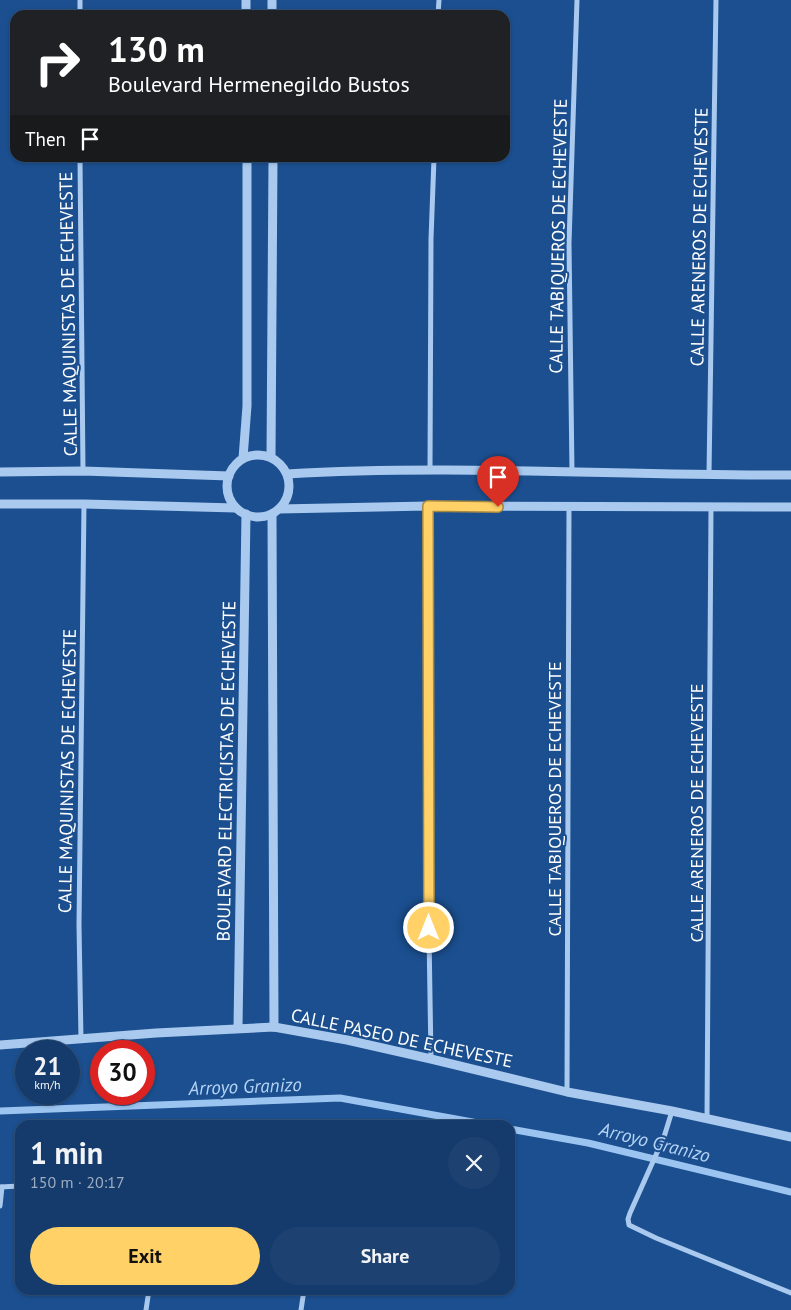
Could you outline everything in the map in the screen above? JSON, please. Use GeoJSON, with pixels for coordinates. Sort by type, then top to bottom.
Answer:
{"type":"FeatureCollection","features":[{"type":"Feature","properties":{"kind":"street","name":"CALLE TABIQUEROS DE ECHEVESTE"},"geometry":{"type":"LineString","coordinates":[[572,472],[568,243],[577,0]]}},
{"type":"Feature","properties":{"kind":"street","name":"CALLE ARENEROS DE ECHEVESTE"},"geometry":{"type":"LineString","coordinates":[[709,475],[716,0]]}},
{"type":"Feature","properties":{"kind":"street","name":"CALLE MAQUINISTAS DE ECHEVESTE"},"geometry":{"type":"LineString","coordinates":[[80,162],[83,471]]}},
{"type":"Feature","properties":{"kind":"street"},"geometry":{"type":"LineString","coordinates":[[244,458],[247,396],[247,162]]}},
{"type":"Feature","properties":{"kind":"street"},"geometry":{"type":"LineString","coordinates":[[271,457],[274,162]]}},
{"type":"Feature","properties":{"kind":"street"},"geometry":{"type":"LineString","coordinates":[[430,470],[431,249],[434,162]]}},
{"type":"Feature","properties":{"kind":"street"},"geometry":{"type":"LineString","coordinates":[[236,508],[228,493],[228,476],[237,463],[244,458],[257,454],[271,457],[281,464],[287,474],[289,493],[285,502],[275,512],[274,1027]]}},
{"type":"Feature","properties":{"kind":"street"},"geometry":{"type":"LineString","coordinates":[[287,474],[430,470],[791,475]]}},
{"type":"Feature","properties":{"kind":"street"},"geometry":{"type":"LineString","coordinates":[[0,472],[83,471],[228,476]]}},
{"type":"Feature","properties":{"kind":"street"},"geometry":{"type":"LineString","coordinates":[[0,504],[236,508],[254,517],[263,517],[275,512],[428,506],[791,508]]}},
{"type":"Feature","properties":{"kind":"street","name":"CALLE MAQUINISTAS DE ECHEVESTE"},"geometry":{"type":"LineString","coordinates":[[81,1039],[79,925],[84,504]]}},
{"type":"Feature","properties":{"kind":"street"},"geometry":{"type":"LineString","coordinates":[[428,506],[428,872],[431,1059]]}},
{"type":"Feature","properties":{"kind":"street","name":"CALLE TABIQUEROS DE ECHEVESTE"},"geometry":{"type":"LineString","coordinates":[[567,1092],[568,507]]}},
{"type":"Feature","properties":{"kind":"street","name":"CALLE ARENEROS DE ECHEVESTE"},"geometry":{"type":"LineString","coordinates":[[707,1119],[711,508]]}},
{"type":"Feature","properties":{"kind":"street","name":"BOULEVARD ELECTRICISTAS DE ECHEVESTE"},"geometry":{"type":"LineString","coordinates":[[238,1028],[246,514]]}},
{"type":"Feature","properties":{"kind":"street","name":"CALLE PASEO DE ECHEVESTE"},"geometry":{"type":"LineString","coordinates":[[0,1045],[274,1027],[347,1040],[567,1092],[672,1111],[791,1137]]}},
{"type":"Feature","properties":{"kind":"street"},"geometry":{"type":"LineString","coordinates":[[672,1111],[664,1137],[628,1219],[629,1225],[632,1228],[791,1293]]}},
{"type":"Feature","properties":{"kind":"street"},"geometry":{"type":"LineString","coordinates":[[0,1206],[1,1187],[15,1186]]}},
{"type":"Feature","properties":{"kind":"street"},"geometry":{"type":"LineString","coordinates":[[146,1310],[148,1295]]}},
{"type":"Feature","properties":{"kind":"street"},"geometry":{"type":"LineString","coordinates":[[301,1310],[303,1295]]}},
{"type":"Feature","properties":{"kind":"waterway","name":"Arroyo Granizo"},"geometry":{"type":"LineString","coordinates":[[0,1111],[340,1098],[461,1120]]}},
{"type":"Feature","properties":{"kind":"waterway","name":"Arroyo Granizo"},"geometry":{"type":"LineString","coordinates":[[515,1130],[588,1143],[791,1192]]}},
{"type":"Feature","properties":{"kind":"route"},"geometry":{"type":"LineString","coordinates":[[429,928],[428,506],[498,507]]}}]}
